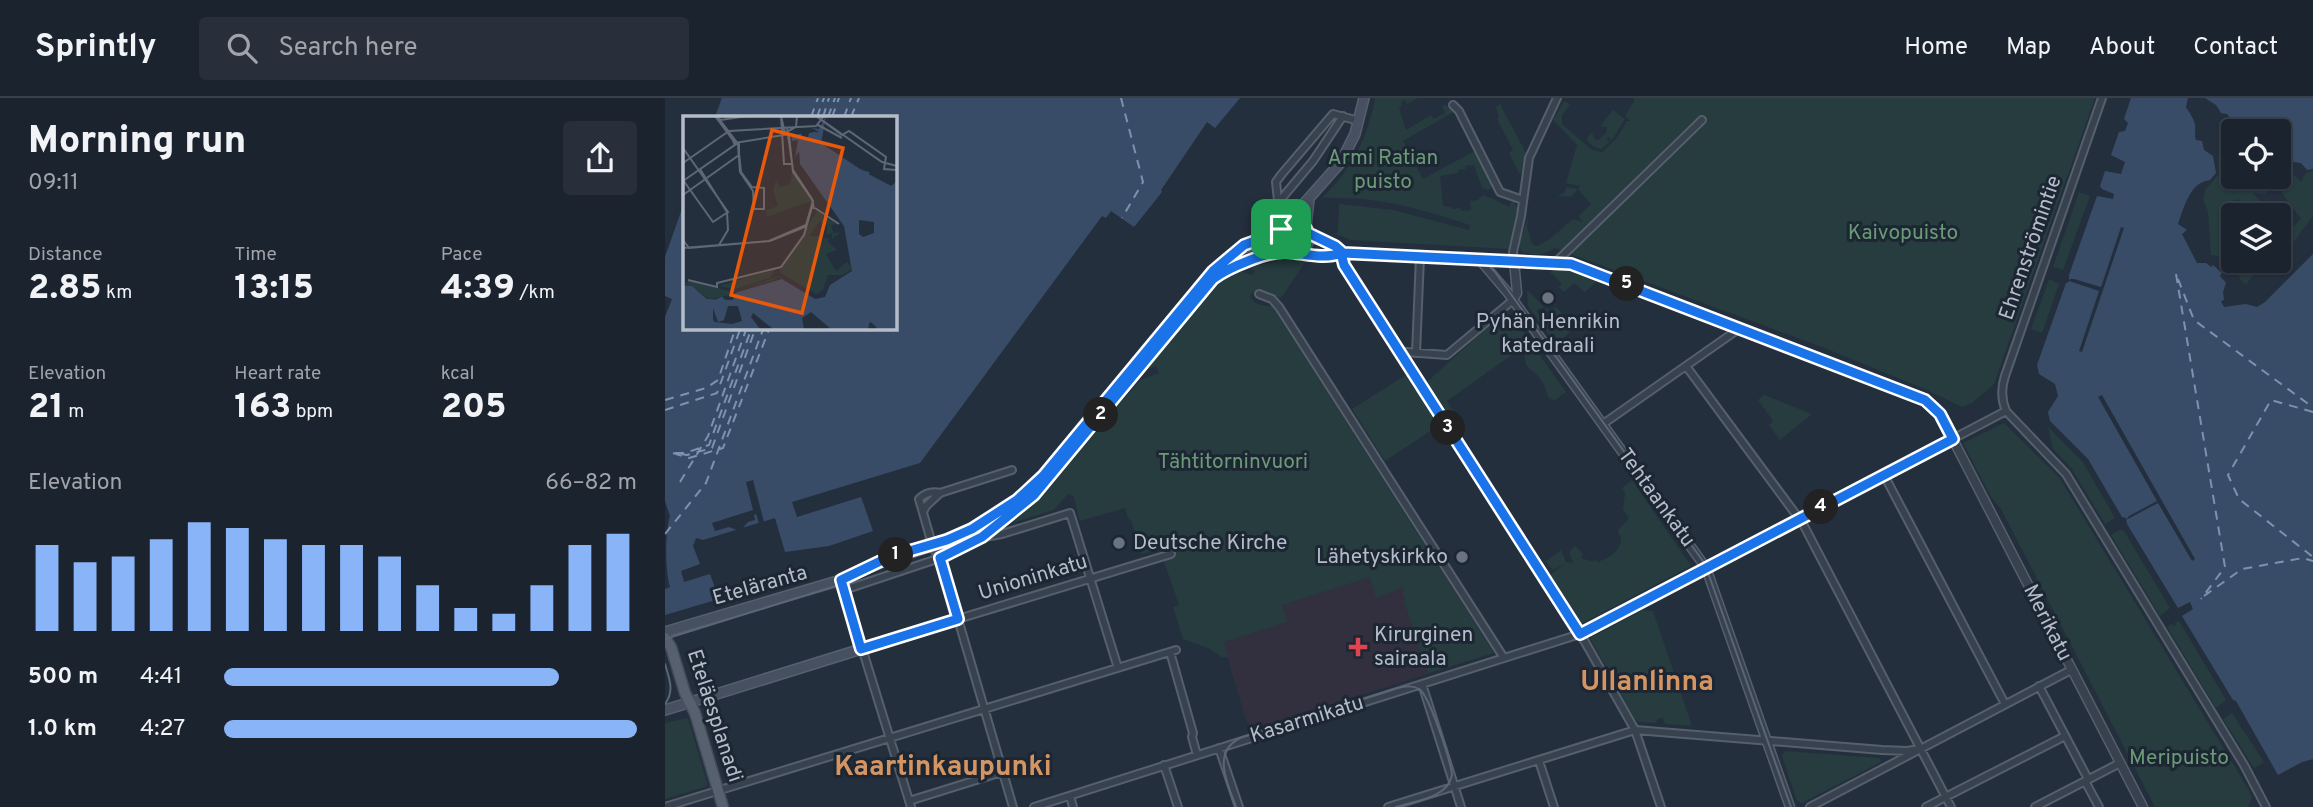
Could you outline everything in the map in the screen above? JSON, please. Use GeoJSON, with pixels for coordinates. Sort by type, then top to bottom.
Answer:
{"type":"FeatureCollection","features":[{"type":"Feature","properties":{"kind":"main road"},"geometry":{"type":"LineString","coordinates":[[1293,222],[1301,206],[1341,162],[1359,121],[1364,98]]}},
{"type":"Feature","properties":{"kind":"main road"},"geometry":{"type":"LineString","coordinates":[[982,537],[1034,495],[1213,279],[1238,266],[1272,254],[1291,253],[1307,246],[1309,199]]}},
{"type":"Feature","properties":{"kind":"main road"},"geometry":{"type":"LineString","coordinates":[[1291,253],[1279,243],[1280,230],[1287,223],[1293,222],[1301,223],[1307,230]]}},
{"type":"Feature","properties":{"kind":"main road","name":"Eteläranta"},"geometry":{"type":"LineString","coordinates":[[665,632],[842,585],[884,559],[933,544],[980,525],[1017,500],[1043,476],[1213,271],[1244,245],[1280,230]]}},
{"type":"Feature","properties":{"kind":"main road","name":"Eteläranta"},"geometry":{"type":"LineString","coordinates":[[940,558],[982,537]]}},
{"type":"Feature","properties":{"kind":"main road"},"geometry":{"type":"LineString","coordinates":[[933,544],[940,558],[958,619]]}},
{"type":"Feature","properties":{"kind":"main road","name":"Unioninkatu"},"geometry":{"type":"LineString","coordinates":[[665,710],[958,619]]}},
{"type":"Feature","properties":{"kind":"main road","name":"Eteläesplanadi"},"geometry":{"type":"LineString","coordinates":[[665,638],[671,646],[689,703],[695,713],[723,807]]}},
{"type":"Feature","properties":{"kind":"street"},"geometry":{"type":"LineString","coordinates":[[1401,355],[1406,352],[1447,355],[1513,300],[1517,293],[1513,252],[1529,158],[1557,98]]}},
{"type":"Feature","properties":{"kind":"street","name":"Ehrenströmintie"},"geometry":{"type":"LineString","coordinates":[[2006,411],[2001,391],[2005,376],[2102,98]]}},
{"type":"Feature","properties":{"kind":"street"},"geometry":{"type":"LineString","coordinates":[[1453,105],[1459,111],[1500,192],[1523,200]]}},
{"type":"Feature","properties":{"kind":"street"},"geometry":{"type":"LineString","coordinates":[[1280,230],[1276,182],[1281,175],[1333,114],[1359,121]]}},
{"type":"Feature","properties":{"kind":"street"},"geometry":{"type":"LineString","coordinates":[[1277,204],[1313,161],[1343,116]]}},
{"type":"Feature","properties":{"kind":"street"},"geometry":{"type":"LineString","coordinates":[[1556,262],[1702,120]]}},
{"type":"Feature","properties":{"kind":"street"},"geometry":{"type":"LineString","coordinates":[[1307,230],[1335,246],[1341,253],[1342,263],[1580,634],[1635,730],[1661,807]]}},
{"type":"Feature","properties":{"kind":"street","name":"Merikatu"},"geometry":{"type":"LineString","coordinates":[[1291,253],[1571,264],[1925,400],[1940,414],[2143,807]]}},
{"type":"Feature","properties":{"kind":"street"},"geometry":{"type":"LineString","coordinates":[[1416,353],[1420,257]]}},
{"type":"Feature","properties":{"kind":"street","name":"Tehtaankatu"},"geometry":{"type":"LineString","coordinates":[[1480,260],[1513,300],[1706,568],[1790,807]]}},
{"type":"Feature","properties":{"kind":"street"},"geometry":{"type":"LineString","coordinates":[[1259,294],[1272,299],[1279,307],[1504,658]]}},
{"type":"Feature","properties":{"kind":"street"},"geometry":{"type":"LineString","coordinates":[[1603,424],[1740,328]]}},
{"type":"Feature","properties":{"kind":"street"},"geometry":{"type":"LineString","coordinates":[[1686,366],[1799,518],[1951,807]]}},
{"type":"Feature","properties":{"kind":"street"},"geometry":{"type":"LineString","coordinates":[[2006,411],[2066,474],[2244,765],[2266,807]]}},
{"type":"Feature","properties":{"kind":"street","name":"Kasarmikatu"},"geometry":{"type":"LineString","coordinates":[[1034,807],[1580,634],[2006,411]]}},
{"type":"Feature","properties":{"kind":"street"},"geometry":{"type":"LineString","coordinates":[[933,544],[919,499],[926,494],[940,493],[1012,470]]}},
{"type":"Feature","properties":{"kind":"street"},"geometry":{"type":"LineString","coordinates":[[1884,475],[2005,704]]}},
{"type":"Feature","properties":{"kind":"street"},"geometry":{"type":"LineString","coordinates":[[923,512],[940,493]]}},
{"type":"Feature","properties":{"kind":"street","name":"Eteläranta"},"geometry":{"type":"LineString","coordinates":[[982,537],[1002,534],[1070,513],[1090,579]]}},
{"type":"Feature","properties":{"kind":"street","name":"Unioninkatu"},"geometry":{"type":"LineString","coordinates":[[958,619],[1171,554]]}},
{"type":"Feature","properties":{"kind":"street","name":"Eteläranta"},"geometry":{"type":"LineString","coordinates":[[842,585],[940,558]]}},
{"type":"Feature","properties":{"kind":"street"},"geometry":{"type":"LineString","coordinates":[[1090,579],[1118,668]]}},
{"type":"Feature","properties":{"kind":"street"},"geometry":{"type":"LineString","coordinates":[[842,585],[910,804],[1003,772]]}},
{"type":"Feature","properties":{"kind":"street"},"geometry":{"type":"LineString","coordinates":[[958,619],[1013,807]]}},
{"type":"Feature","properties":{"kind":"street"},"geometry":{"type":"LineString","coordinates":[[665,807],[1173,651],[1197,755]]}},
{"type":"Feature","properties":{"kind":"street"},"geometry":{"type":"LineString","coordinates":[[1810,807],[2071,670]]}},
{"type":"Feature","properties":{"kind":"street"},"geometry":{"type":"LineString","coordinates":[[1422,684],[1461,807]]}},
{"type":"Feature","properties":{"kind":"street"},"geometry":{"type":"LineString","coordinates":[[2039,686],[2099,807]]}},
{"type":"Feature","properties":{"kind":"street"},"geometry":{"type":"LineString","coordinates":[[1388,807],[1635,730],[1881,750],[1907,751],[1920,748]]}},
{"type":"Feature","properties":{"kind":"street"},"geometry":{"type":"LineString","coordinates":[[1926,807],[2065,736]]}},
{"type":"Feature","properties":{"kind":"street"},"geometry":{"type":"LineString","coordinates":[[1219,748],[1238,807]]}},
{"type":"Feature","properties":{"kind":"street"},"geometry":{"type":"LineString","coordinates":[[1539,761],[1555,807]]}},
{"type":"Feature","properties":{"kind":"street"},"geometry":{"type":"LineString","coordinates":[[2035,807],[2120,763]]}},
{"type":"Feature","properties":{"kind":"street"},"geometry":{"type":"LineString","coordinates":[[1164,765],[1178,807]]}},
{"type":"Feature","properties":{"kind":"street"},"geometry":{"type":"LineString","coordinates":[[1070,796],[1073,807]]}},
{"type":"Feature","properties":{"kind":"shaded area","name":"Kirurginen sairaala"},"geometry":{"type":"Polygon","coordinates":[[[1443,572],[1494,653],[1249,730],[1223,642],[1287,622],[1282,605],[1323,591],[1370,577],[1376,595],[1443,572]]]}},
{"type":"Feature","properties":{"kind":"green space","name":"Armi Ratian puisto"},"geometry":{"type":"Polygon","coordinates":[[[1375,98],[1418,98],[1407,104],[1405,100],[1401,102],[1402,106],[1399,108],[1406,130],[1431,115],[1434,119],[1445,113],[1442,106],[1455,111],[1403,141],[1423,179],[1475,151],[1493,186],[1488,190],[1482,188],[1474,165],[1465,166],[1466,169],[1458,170],[1458,173],[1440,176],[1443,206],[1460,208],[1461,211],[1471,210],[1470,201],[1478,200],[1484,194],[1509,207],[1511,202],[1514,202],[1518,210],[1509,249],[1351,240],[1336,234],[1339,204],[1393,210],[1469,230],[1470,225],[1398,204],[1362,199],[1322,198],[1342,176],[1357,152],[1368,126],[1375,98]]]}},
{"type":"Feature","properties":{"kind":"green space","name":"Kaivopuisto"},"geometry":{"type":"Polygon","coordinates":[[[1633,98],[2095,98],[1994,384],[1972,403],[1962,407],[1827,349],[1555,248],[1538,254],[1521,251],[1519,244],[1528,217],[1527,227],[1532,244],[1537,246],[1550,239],[1573,219],[1582,222],[1579,216],[1591,204],[1578,189],[1580,186],[1566,183],[1577,145],[1553,120],[1564,101],[1570,104],[1562,115],[1562,124],[1592,150],[1602,152],[1616,139],[1627,121],[1631,121],[1625,116],[1635,100],[1633,98]]]}},
{"type":"Feature","properties":{"kind":"green space"},"geometry":{"type":"Polygon","coordinates":[[[1500,104],[1527,155],[1520,175],[1509,153],[1513,150],[1497,119],[1496,107],[1500,104]]]}},
{"type":"Feature","properties":{"kind":"green space"},"geometry":{"type":"Polygon","coordinates":[[[1613,110],[1625,119],[1612,140],[1608,137],[1606,139],[1610,142],[1601,149],[1594,147],[1586,140],[1592,132],[1598,140],[1606,133],[1607,127],[1600,126],[1613,110]]]}},
{"type":"Feature","properties":{"kind":"green space"},"geometry":{"type":"Polygon","coordinates":[[[2220,152],[2221,189],[2268,189],[2265,194],[2253,193],[2261,203],[2243,203],[2238,199],[2221,203],[2221,257],[2211,255],[2208,212],[2203,200],[2205,190],[2219,174],[2220,152]]]}},
{"type":"Feature","properties":{"kind":"green space"},"geometry":{"type":"Polygon","coordinates":[[[2313,170],[2313,216],[2291,245],[2291,225],[2293,227],[2301,219],[2279,189],[2291,189],[2291,172],[2301,182],[2305,174],[2313,170]]]}},
{"type":"Feature","properties":{"kind":"green space"},"geometry":{"type":"Polygon","coordinates":[[[1566,187],[1578,189],[1571,197],[1557,196],[1564,193],[1566,187]]]}},
{"type":"Feature","properties":{"kind":"green space"},"geometry":{"type":"Polygon","coordinates":[[[2079,192],[2090,196],[2063,270],[2053,267],[2079,192]]]}},
{"type":"Feature","properties":{"kind":"green space","name":"Tähtitorninvuori"},"geometry":{"type":"Polygon","coordinates":[[[1284,259],[1306,261],[1281,298],[1259,290],[1252,292],[1250,297],[1254,302],[1272,306],[1494,653],[1428,673],[1418,645],[1421,643],[1417,632],[1414,632],[1404,601],[1404,587],[1376,598],[1370,577],[1282,605],[1287,622],[1224,642],[1228,657],[1222,657],[1208,648],[1183,639],[1173,607],[1179,605],[1160,550],[1141,554],[1125,508],[1080,521],[1074,497],[1068,494],[1054,510],[1012,523],[1041,498],[1140,380],[1159,373],[1156,366],[1146,370],[1221,281],[1239,271],[1252,275],[1255,271],[1248,268],[1284,259]]]}},
{"type":"Feature","properties":{"kind":"green space"},"geometry":{"type":"Polygon","coordinates":[[[1569,269],[1598,280],[1585,292],[1574,283],[1564,292],[1559,287],[1562,284],[1550,272],[1569,269]]]}},
{"type":"Feature","properties":{"kind":"green space"},"geometry":{"type":"Polygon","coordinates":[[[2238,273],[2255,273],[2246,284],[2238,273]]]}},
{"type":"Feature","properties":{"kind":"green space"},"geometry":{"type":"Polygon","coordinates":[[[2049,279],[2059,284],[2042,333],[2031,329],[2049,279]]]}},
{"type":"Feature","properties":{"kind":"green space"},"geometry":{"type":"Polygon","coordinates":[[[1527,290],[1544,307],[1537,310],[1538,315],[1543,315],[1545,309],[1552,310],[1556,307],[1575,327],[1556,345],[1528,306],[1527,290]]]}},
{"type":"Feature","properties":{"kind":"green space"},"geometry":{"type":"Polygon","coordinates":[[[1507,310],[1527,337],[1516,352],[1447,401],[1455,414],[1449,417],[1427,382],[1507,310]]]}},
{"type":"Feature","properties":{"kind":"green space"},"geometry":{"type":"Polygon","coordinates":[[[1531,343],[1566,392],[1555,400],[1550,399],[1540,378],[1525,362],[1526,349],[1531,343]]]}},
{"type":"Feature","properties":{"kind":"green space"},"geometry":{"type":"Polygon","coordinates":[[[1406,375],[1438,426],[1385,461],[1352,409],[1406,375]]]}},
{"type":"Feature","properties":{"kind":"green space"},"geometry":{"type":"Polygon","coordinates":[[[1764,395],[1812,414],[1780,440],[1769,425],[1773,421],[1758,400],[1764,395]]]}},
{"type":"Feature","properties":{"kind":"green space","name":"Meripuisto"},"geometry":{"type":"Polygon","coordinates":[[[2004,423],[2059,477],[2247,787],[2252,797],[2248,807],[2155,807],[2001,509],[1991,497],[1963,443],[2004,423]]]}},
{"type":"Feature","properties":{"kind":"green space"},"geometry":{"type":"Polygon","coordinates":[[[2048,427],[2083,462],[2115,518],[2105,524],[2071,468],[2053,449],[2048,427]]]}},
{"type":"Feature","properties":{"kind":"green space"},"geometry":{"type":"Polygon","coordinates":[[[1632,480],[1691,566],[1581,624],[1550,575],[1564,564],[1553,570],[1546,561],[1561,550],[1566,562],[1573,563],[1569,552],[1575,546],[1583,554],[1581,558],[1593,562],[1595,560],[1600,563],[1615,552],[1621,543],[1618,530],[1629,518],[1623,509],[1625,492],[1622,488],[1632,480]]]}},
{"type":"Feature","properties":{"kind":"green space"},"geometry":{"type":"Polygon","coordinates":[[[2120,530],[2124,531],[2170,608],[2160,616],[2111,535],[2120,530]]]}},
{"type":"Feature","properties":{"kind":"green space"},"geometry":{"type":"Polygon","coordinates":[[[1643,610],[1653,611],[1692,726],[1665,724],[1663,718],[1658,718],[1656,723],[1639,722],[1635,719],[1590,638],[1643,610]]]}},
{"type":"Feature","properties":{"kind":"green space"},"geometry":{"type":"Polygon","coordinates":[[[2179,621],[2226,700],[2216,708],[2167,627],[2176,625],[2175,622],[2179,621]]]}},
{"type":"Feature","properties":{"kind":"green space"},"geometry":{"type":"Polygon","coordinates":[[[2232,713],[2264,762],[2254,768],[2223,719],[2232,713]]]}},
{"type":"Feature","properties":{"kind":"green space"},"geometry":{"type":"Polygon","coordinates":[[[688,718],[708,786],[665,799],[665,723],[688,718]]]}},
{"type":"Feature","properties":{"kind":"green space"},"geometry":{"type":"Polygon","coordinates":[[[1785,751],[1880,758],[1881,762],[1802,803],[1797,801],[1783,759],[1785,751]]]}},
{"type":"Feature","properties":{"kind":"water"},"geometry":{"type":"Polygon","coordinates":[[[722,98],[1240,98],[1215,128],[1207,122],[1162,192],[1134,227],[1111,211],[1106,218],[1102,216],[920,463],[792,502],[797,517],[861,497],[873,531],[829,546],[785,552],[775,518],[703,540],[696,538],[693,546],[700,564],[681,571],[684,582],[710,574],[719,599],[665,615],[665,589],[670,587],[666,551],[670,516],[665,501],[665,317],[672,299],[665,296],[665,257],[683,206],[683,329],[896,329],[896,116],[715,116],[722,98]]]}},
{"type":"Feature","properties":{"kind":"water"},"geometry":{"type":"Polygon","coordinates":[[[2131,98],[2188,98],[2186,107],[2194,122],[2196,140],[2202,141],[2204,150],[2213,156],[2216,173],[2193,190],[2178,224],[2187,230],[2182,234],[2197,263],[2206,263],[2211,267],[2213,265],[2222,273],[2220,276],[2226,283],[2224,300],[2221,301],[2224,307],[2246,304],[2257,307],[2313,254],[2313,759],[2278,775],[2236,701],[2182,616],[2193,609],[2190,602],[2178,608],[2088,459],[2050,421],[2048,412],[2058,396],[2055,384],[2039,374],[2037,365],[2066,283],[2069,282],[2069,275],[2097,196],[2113,199],[2114,194],[2100,186],[2105,171],[2121,174],[2125,162],[2111,155],[2119,132],[2125,131],[2128,123],[2124,119],[2131,98]]]}},
{"type":"Feature","properties":{"kind":"water"},"geometry":{"type":"Polygon","coordinates":[[[2205,98],[2313,98],[2313,169],[2307,170],[2301,163],[2291,162],[2291,119],[2231,119],[2227,114],[2221,113],[2216,105],[2205,98]]]}},
{"type":"Feature","properties":{"kind":"pier"},"geometry":{"type":"Polygon","coordinates":[[[2121,227],[2124,228],[2082,352],[2079,351],[2099,291],[2069,281],[2074,279],[2101,287],[2121,227]]]}},
{"type":"Feature","properties":{"kind":"pier"},"geometry":{"type":"Polygon","coordinates":[[[2102,395],[2195,559],[2192,561],[2158,503],[2126,520],[2157,501],[2098,397],[2102,395]]]}},
{"type":"Feature","properties":{"kind":"pier"},"geometry":{"type":"Polygon","coordinates":[[[753,480],[764,522],[759,523],[756,514],[755,520],[748,522],[742,529],[729,527],[715,531],[712,523],[753,510],[746,482],[753,480]]]}},
{"type":"Feature","properties":{"kind":"ferry route"},"geometry":{"type":"LineString","coordinates":[[811,116],[818,98]]}},
{"type":"Feature","properties":{"kind":"ferry route"},"geometry":{"type":"LineString","coordinates":[[817,116],[824,98]]}},
{"type":"Feature","properties":{"kind":"ferry route"},"geometry":{"type":"LineString","coordinates":[[823,116],[829,98]]}},
{"type":"Feature","properties":{"kind":"ferry route"},"geometry":{"type":"LineString","coordinates":[[828,116],[835,98]]}},
{"type":"Feature","properties":{"kind":"ferry route"},"geometry":{"type":"LineString","coordinates":[[832,116],[839,98]]}},
{"type":"Feature","properties":{"kind":"ferry route"},"geometry":{"type":"LineString","coordinates":[[844,116],[851,98]]}},
{"type":"Feature","properties":{"kind":"ferry route"},"geometry":{"type":"LineString","coordinates":[[851,116],[859,98]]}},
{"type":"Feature","properties":{"kind":"ferry route"},"geometry":{"type":"LineString","coordinates":[[1121,98],[1143,182],[1122,218]]}},
{"type":"Feature","properties":{"kind":"ferry route"},"geometry":{"type":"LineString","coordinates":[[2176,274],[2225,567],[2201,599]]}},
{"type":"Feature","properties":{"kind":"ferry route"},"geometry":{"type":"LineString","coordinates":[[2178,279],[2194,320],[2313,405]]}},
{"type":"Feature","properties":{"kind":"ferry route"},"geometry":{"type":"LineString","coordinates":[[665,400],[706,388],[718,380],[735,329]]}},
{"type":"Feature","properties":{"kind":"ferry route"},"geometry":{"type":"LineString","coordinates":[[665,410],[717,393],[740,329]]}},
{"type":"Feature","properties":{"kind":"ferry route"},"geometry":{"type":"LineString","coordinates":[[680,482],[708,436],[746,329]]}},
{"type":"Feature","properties":{"kind":"ferry route"},"geometry":{"type":"LineString","coordinates":[[675,453],[685,453],[709,445],[751,329]]}},
{"type":"Feature","properties":{"kind":"ferry route"},"geometry":{"type":"LineString","coordinates":[[681,454],[687,455],[712,448],[755,329]]}},
{"type":"Feature","properties":{"kind":"ferry route"},"geometry":{"type":"LineString","coordinates":[[665,534],[706,483],[763,329]]}},
{"type":"Feature","properties":{"kind":"ferry route"},"geometry":{"type":"LineString","coordinates":[[673,453],[689,458],[723,448],[769,329]]}},
{"type":"Feature","properties":{"kind":"ferry route"},"geometry":{"type":"LineString","coordinates":[[2313,412],[2271,400],[2228,475],[2239,499],[2313,557]]}},
{"type":"Feature","properties":{"kind":"ferry route"},"geometry":{"type":"LineString","coordinates":[[2204,596],[2242,569],[2303,558],[2313,561]]}},
{"type":"Feature","properties":{"kind":"tram line"},"geometry":{"type":"LineString","coordinates":[[665,639],[842,584],[886,566],[951,545],[993,524],[1039,483],[1211,274],[1238,255],[1287,242],[1311,243],[1350,252],[1473,257],[1485,262],[1495,272],[1705,564],[1791,807]]}},
{"type":"Feature","properties":{"kind":"tram line"},"geometry":{"type":"LineString","coordinates":[[665,664],[670,689],[665,704]]}},
{"type":"Feature","properties":{"kind":"tram line"},"geometry":{"type":"LineString","coordinates":[[1236,807],[1224,770],[1226,752],[1231,744],[1240,738],[1405,686],[1419,689],[1428,703],[1444,743],[1452,775],[1449,783],[1438,794],[1396,807]]}},
{"type":"Feature","properties":{"kind":"place","name":"Pyhän Henrikin katedraali"},"geometry":{"type":"Point","coordinates":[1548,298]}},
{"type":"Feature","properties":{"kind":"place","name":"Deutsche Kirche"},"geometry":{"type":"Point","coordinates":[1119,543]}},
{"type":"Feature","properties":{"kind":"place","name":"Lähetyskirkko"},"geometry":{"type":"Point","coordinates":[1462,557]}},
{"type":"Feature","properties":{"kind":"place","name":"Kirurginen sairaala"},"geometry":{"type":"Point","coordinates":[1358,647]}},
{"type":"Feature","properties":{"kind":"district","name":"Ullanlinna"},"geometry":{"type":"Point","coordinates":[1647,683]}},
{"type":"Feature","properties":{"kind":"district","name":"Kaartinkaupunki"},"geometry":{"type":"Point","coordinates":[943,768]}},
{"type":"Feature","properties":{"kind":"route"},"geometry":{"type":"LineString","coordinates":[[1281,229],[1244,245],[1213,271],[1043,476],[1017,500],[965,533],[889,557],[841,580],[861,649],[958,619],[940,558],[972,544],[1012,516],[1034,495],[1213,279],[1223,272],[1279,252],[1331,256],[1341,253],[1344,265],[1580,634],[1953,439],[1940,414],[1925,400],[1571,264],[1341,253],[1335,246],[1308,233],[1304,225],[1287,223],[1281,229]]}}]}
